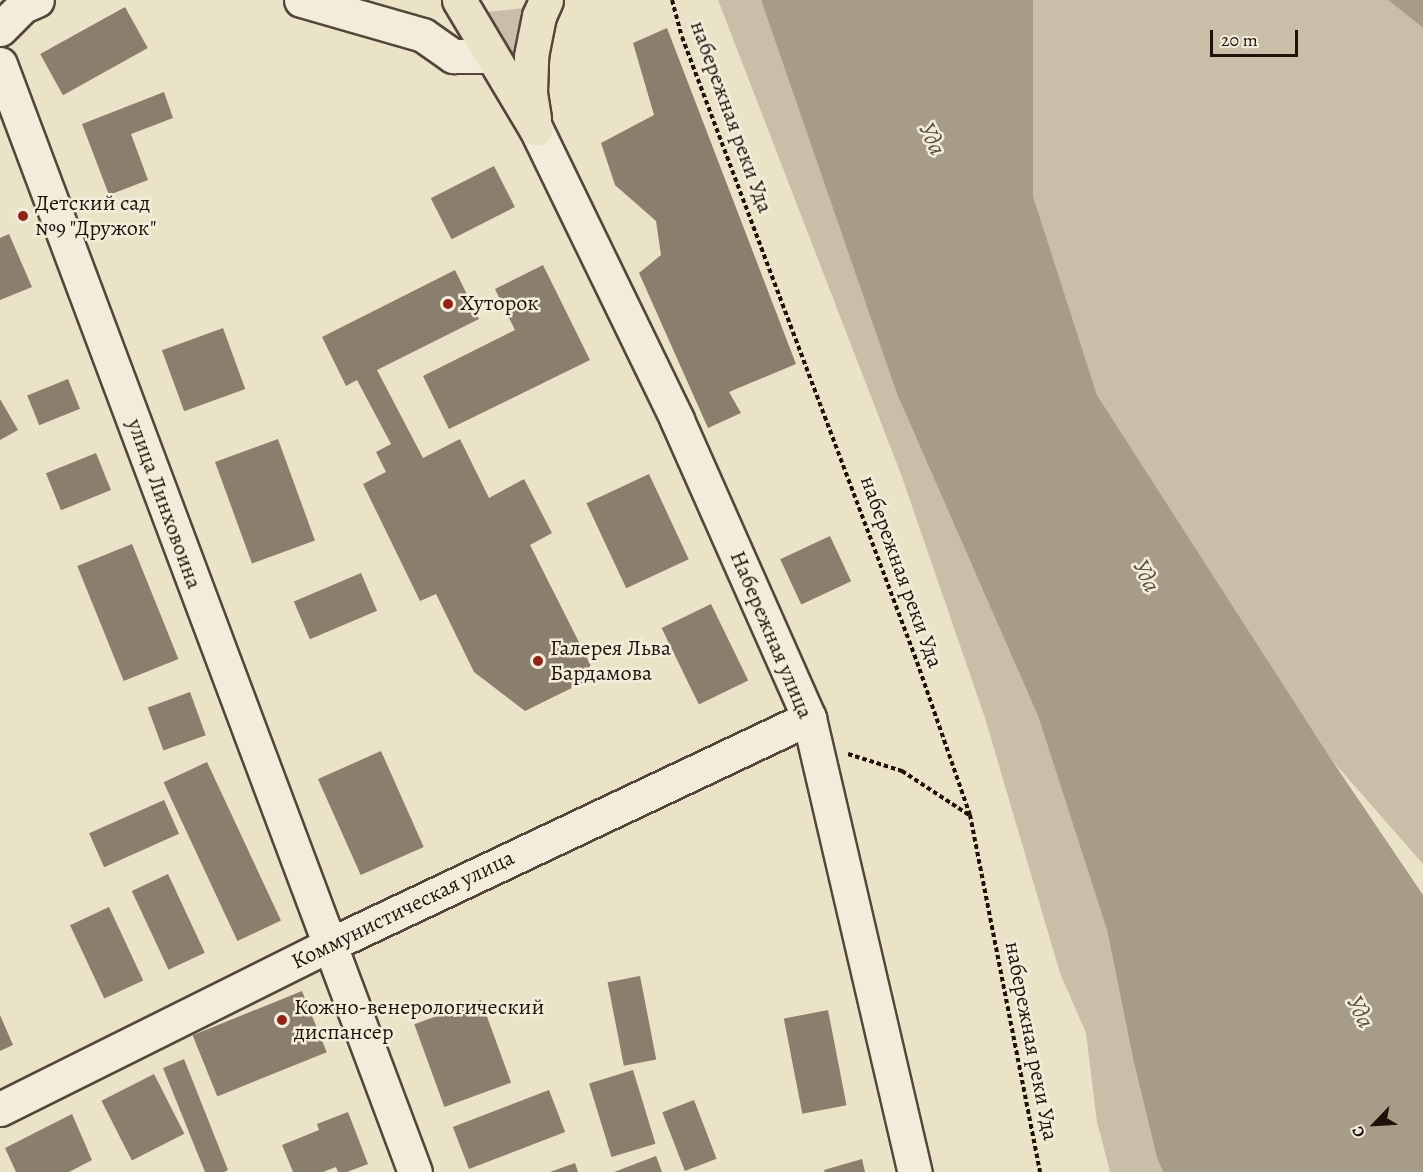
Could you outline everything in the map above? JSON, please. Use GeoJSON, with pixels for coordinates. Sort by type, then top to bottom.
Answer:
{"type":"FeatureCollection","features":[{"type":"Feature","properties":{"kind":"main road"},"geometry":{"type":"LineString","coordinates":[[459,0],[536,129]]}},
{"type":"Feature","properties":{"kind":"main road"},"geometry":{"type":"LineString","coordinates":[[536,129],[530,92],[531,56],[539,16],[546,0]]}},
{"type":"Feature","properties":{"kind":"street"},"geometry":{"type":"LineString","coordinates":[[0,29],[23,6],[37,0]]}},
{"type":"Feature","properties":{"kind":"street"},"geometry":{"type":"LineString","coordinates":[[302,0],[423,35],[453,56],[491,56]]}},
{"type":"Feature","properties":{"kind":"street","name":"улица Линховоина"},"geometry":{"type":"LineString","coordinates":[[0,64],[415,1172]]}},
{"type":"Feature","properties":{"kind":"street","name":"Набережная улица"},"geometry":{"type":"LineString","coordinates":[[536,129],[676,420],[812,731],[915,1172]]}},
{"type":"Feature","properties":{"kind":"street","name":"Коммунистическая улица"},"geometry":{"type":"LineString","coordinates":[[0,1109],[329,945],[812,731]]}},
{"type":"Feature","properties":{"kind":"path","name":"набережная реки Уда"},"geometry":{"type":"LineString","coordinates":[[672,0],[682,37],[917,662],[970,815],[1040,1172]]}},
{"type":"Feature","properties":{"kind":"path"},"geometry":{"type":"LineString","coordinates":[[812,731],[902,771],[970,815]]}},
{"type":"Feature","properties":{"kind":"shaded area"},"geometry":{"type":"Polygon","coordinates":[[[718,0],[761,0],[897,394],[1038,716],[1107,930],[1134,1063],[1157,1158],[1163,1172],[1110,1172],[1097,1122],[1086,1033],[1060,973],[985,718],[902,477],[718,0]]]}},
{"type":"Feature","properties":{"kind":"shaded area"},"geometry":{"type":"Polygon","coordinates":[[[1033,0],[1388,0],[1423,28],[1423,864],[1331,759],[1097,395],[1033,196],[1033,0]]]}},
{"type":"Feature","properties":{"kind":"shaded area"},"geometry":{"type":"Polygon","coordinates":[[[525,8],[514,56],[487,12],[525,8]]]}},
{"type":"Feature","properties":{"kind":"water","name":"Уда"},"geometry":{"type":"Polygon","coordinates":[[[761,0],[1033,0],[1033,196],[1097,395],[1331,759],[1423,895],[1423,1172],[1163,1172],[1157,1158],[1134,1063],[1107,930],[1038,716],[897,394],[761,0]]]}},
{"type":"Feature","properties":{"kind":"water"},"geometry":{"type":"Polygon","coordinates":[[[1388,0],[1423,0],[1423,28],[1388,0]]]}},
{"type":"Feature","properties":{"kind":"building"},"geometry":{"type":"Polygon","coordinates":[[[125,7],[148,48],[63,95],[40,54],[125,7]]]}},
{"type":"Feature","properties":{"kind":"building"},"geometry":{"type":"Polygon","coordinates":[[[667,28],[796,364],[729,392],[741,413],[708,428],[639,273],[661,255],[656,221],[615,185],[601,143],[654,115],[633,43],[667,28]]]}},
{"type":"Feature","properties":{"kind":"building"},"geometry":{"type":"Polygon","coordinates":[[[164,92],[173,118],[131,134],[148,180],[109,195],[82,124],[164,92]]]}},
{"type":"Feature","properties":{"kind":"building"},"geometry":{"type":"Polygon","coordinates":[[[494,166],[515,207],[452,239],[431,198],[494,166]]]}},
{"type":"Feature","properties":{"kind":"building"},"geometry":{"type":"Polygon","coordinates":[[[9,234],[32,287],[0,300],[0,238],[9,234]]]}},
{"type":"Feature","properties":{"kind":"building"},"geometry":{"type":"Polygon","coordinates":[[[543,265],[590,360],[449,429],[423,376],[515,330],[495,289],[543,265]]]}},
{"type":"Feature","properties":{"kind":"building"},"geometry":{"type":"Polygon","coordinates":[[[455,270],[479,319],[377,370],[423,458],[460,439],[489,498],[524,479],[552,533],[530,545],[596,676],[525,711],[474,672],[436,594],[420,601],[363,484],[386,472],[376,452],[391,444],[357,380],[346,386],[322,337],[455,270]]]}},
{"type":"Feature","properties":{"kind":"building"},"geometry":{"type":"Polygon","coordinates":[[[223,328],[245,389],[184,411],[162,350],[223,328]]]}},
{"type":"Feature","properties":{"kind":"building"},"geometry":{"type":"Polygon","coordinates":[[[68,379],[80,409],[39,425],[27,395],[68,379]]]}},
{"type":"Feature","properties":{"kind":"building"},"geometry":{"type":"Polygon","coordinates":[[[0,399],[18,430],[0,440],[0,399]]]}},
{"type":"Feature","properties":{"kind":"building"},"geometry":{"type":"Polygon","coordinates":[[[278,439],[315,540],[252,563],[215,462],[278,439]]]}},
{"type":"Feature","properties":{"kind":"building"},"geometry":{"type":"Polygon","coordinates":[[[96,453],[111,490],[61,510],[46,473],[96,453]]]}},
{"type":"Feature","properties":{"kind":"building"},"geometry":{"type":"Polygon","coordinates":[[[649,474],[689,559],[626,588],[586,503],[649,474]]]}},
{"type":"Feature","properties":{"kind":"building"},"geometry":{"type":"Polygon","coordinates":[[[830,536],[851,581],[801,605],[780,559],[830,536]]]}},
{"type":"Feature","properties":{"kind":"building"},"geometry":{"type":"Polygon","coordinates":[[[132,544],[178,659],[124,681],[77,566],[132,544]]]}},
{"type":"Feature","properties":{"kind":"building"},"geometry":{"type":"Polygon","coordinates":[[[361,573],[377,611],[310,639],[294,602],[361,573]]]}},
{"type":"Feature","properties":{"kind":"building"},"geometry":{"type":"Polygon","coordinates":[[[711,604],[748,680],[699,705],[662,628],[711,604]]]}},
{"type":"Feature","properties":{"kind":"building"},"geometry":{"type":"Polygon","coordinates":[[[190,692],[206,735],[163,751],[148,707],[190,692]]]}},
{"type":"Feature","properties":{"kind":"building"},"geometry":{"type":"Polygon","coordinates":[[[381,751],[424,847],[361,875],[318,779],[381,751]]]}},
{"type":"Feature","properties":{"kind":"building"},"geometry":{"type":"Polygon","coordinates":[[[207,762],[281,921],[237,941],[163,782],[207,762]]]}},
{"type":"Feature","properties":{"kind":"building"},"geometry":{"type":"Polygon","coordinates":[[[164,800],[179,834],[104,867],[89,833],[164,800]]]}},
{"type":"Feature","properties":{"kind":"building"},"geometry":{"type":"Polygon","coordinates":[[[168,874],[205,953],[169,970],[132,891],[168,874]]]}},
{"type":"Feature","properties":{"kind":"building"},"geometry":{"type":"Polygon","coordinates":[[[109,907],[143,980],[104,999],[70,925],[109,907]]]}},
{"type":"Feature","properties":{"kind":"building"},"geometry":{"type":"Polygon","coordinates":[[[640,976],[656,1059],[624,1066],[608,982],[640,976]]]}},
{"type":"Feature","properties":{"kind":"building","name":"Кожно-венерологический диспансер"},"geometry":{"type":"Polygon","coordinates":[[[302,991],[327,1052],[217,1096],[193,1035],[302,991]]]}},
{"type":"Feature","properties":{"kind":"building"},"geometry":{"type":"Polygon","coordinates":[[[481,1000],[511,1083],[444,1107],[414,1024],[481,1000]]]}},
{"type":"Feature","properties":{"kind":"building"},"geometry":{"type":"Polygon","coordinates":[[[828,1010],[847,1105],[802,1114],[784,1019],[828,1010]]]}},
{"type":"Feature","properties":{"kind":"building"},"geometry":{"type":"Polygon","coordinates":[[[0,1015],[13,1045],[0,1051],[0,1015]]]}},
{"type":"Feature","properties":{"kind":"building"},"geometry":{"type":"Polygon","coordinates":[[[184,1059],[228,1170],[224,1172],[205,1172],[163,1068],[184,1059]]]}},
{"type":"Feature","properties":{"kind":"building"},"geometry":{"type":"Polygon","coordinates":[[[633,1070],[656,1144],[612,1157],[589,1083],[633,1070]]]}},
{"type":"Feature","properties":{"kind":"building"},"geometry":{"type":"Polygon","coordinates":[[[154,1074],[184,1134],[132,1160],[101,1101],[154,1074]]]}},
{"type":"Feature","properties":{"kind":"building"},"geometry":{"type":"Polygon","coordinates":[[[549,1090],[565,1132],[469,1169],[453,1127],[549,1090]]]}},
{"type":"Feature","properties":{"kind":"building"},"geometry":{"type":"Polygon","coordinates":[[[694,1100],[717,1159],[685,1171],[662,1112],[694,1100]]]}},
{"type":"Feature","properties":{"kind":"building"},"geometry":{"type":"Polygon","coordinates":[[[348,1112],[368,1164],[347,1172],[338,1172],[336,1167],[323,1172],[293,1172],[282,1145],[319,1130],[317,1124],[348,1112]]]}},
{"type":"Feature","properties":{"kind":"building"},"geometry":{"type":"Polygon","coordinates":[[[72,1114],[92,1160],[69,1172],[16,1172],[5,1148],[72,1114]]]}},
{"type":"Feature","properties":{"kind":"building"},"geometry":{"type":"Polygon","coordinates":[[[656,1156],[662,1172],[614,1172],[656,1156]]]}},
{"type":"Feature","properties":{"kind":"building"},"geometry":{"type":"Polygon","coordinates":[[[862,1159],[865,1172],[825,1172],[824,1170],[862,1159]]]}},
{"type":"Feature","properties":{"kind":"building"},"geometry":{"type":"Polygon","coordinates":[[[575,1163],[578,1172],[550,1172],[575,1163]]]}},
{"type":"Feature","properties":{"kind":"place","name":"Детский сад №9 \"Дружок\""},"geometry":{"type":"Point","coordinates":[23,216]}},
{"type":"Feature","properties":{"kind":"place","name":"Хуторок"},"geometry":{"type":"Point","coordinates":[448,304]}},
{"type":"Feature","properties":{"kind":"place","name":"Галерея Льва Бардамова"},"geometry":{"type":"Point","coordinates":[538,661]}},
{"type":"Feature","properties":{"kind":"place","name":"Кожно-венерологический диспансер"},"geometry":{"type":"Point","coordinates":[282,1020]}}]}
